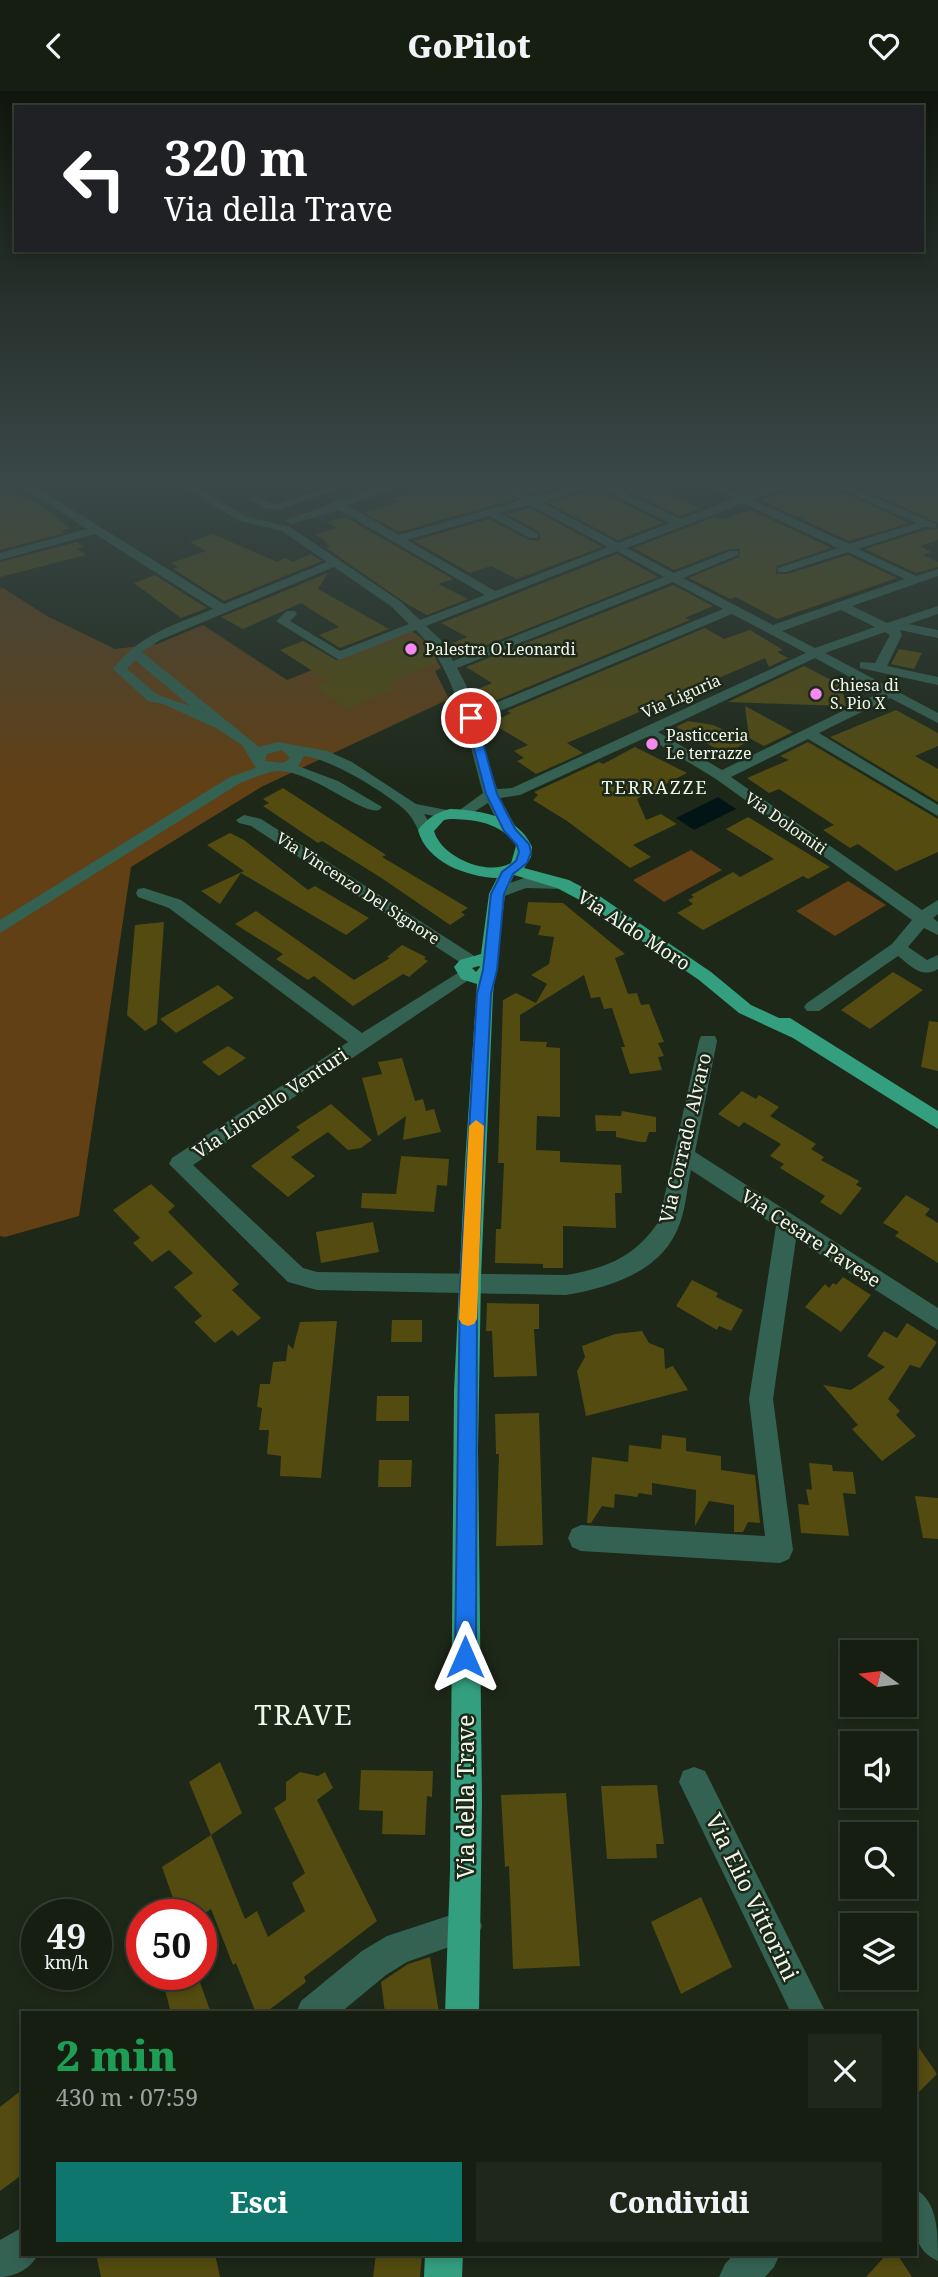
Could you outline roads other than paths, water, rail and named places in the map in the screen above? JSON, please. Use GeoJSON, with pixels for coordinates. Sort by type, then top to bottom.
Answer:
{"type":"FeatureCollection","features":[{"type":"Feature","properties":{"kind":"main road"},"geometry":{"type":"LineString","coordinates":[[498,894],[472,869],[434,848],[426,830],[431,823],[457,814],[494,822],[510,831],[523,844],[525,852]]}},
{"type":"Feature","properties":{"kind":"main road","name":"Via della Trave"},"geometry":{"type":"LineString","coordinates":[[462,2011],[466,1926],[465,1448],[478,972],[491,939],[498,894],[511,871],[521,863],[525,852]]}},
{"type":"Feature","properties":{"kind":"main road","name":"Via Aldo Moro"},"geometry":{"type":"LineString","coordinates":[[525,852],[563,884],[595,901],[705,976],[746,1009],[794,1032],[938,1121]]}},
{"type":"Feature","properties":{"kind":"main road"},"geometry":{"type":"LineString","coordinates":[[472,869],[511,871]]}},
{"type":"Feature","properties":{"kind":"main road","name":"Via Aldo Moro"},"geometry":{"type":"LineString","coordinates":[[511,871],[563,884]]}},
{"type":"Feature","properties":{"kind":"main road"},"geometry":{"type":"LineString","coordinates":[[443,2277],[444,2256]]}},
{"type":"Feature","properties":{"kind":"street"},"geometry":{"type":"LineString","coordinates":[[182,584],[224,610]]}},
{"type":"Feature","properties":{"kind":"street"},"geometry":{"type":"LineString","coordinates":[[221,725],[167,701],[153,698],[120,669],[138,648],[156,637],[285,584]]}},
{"type":"Feature","properties":{"kind":"street"},"geometry":{"type":"LineString","coordinates":[[365,584],[419,624],[439,646],[451,666],[471,718],[491,794],[510,831]]}},
{"type":"Feature","properties":{"kind":"street"},"geometry":{"type":"LineString","coordinates":[[475,584],[494,595]]}},
{"type":"Feature","properties":{"kind":"street"},"geometry":{"type":"LineString","coordinates":[[291,614],[282,621],[339,656],[522,584]]}},
{"type":"Feature","properties":{"kind":"street"},"geometry":{"type":"LineString","coordinates":[[451,666],[656,584]]}},
{"type":"Feature","properties":{"kind":"street"},"geometry":{"type":"LineString","coordinates":[[686,584],[938,719]]}},
{"type":"Feature","properties":{"kind":"street"},"geometry":{"type":"LineString","coordinates":[[772,630],[905,584]]}},
{"type":"Feature","properties":{"kind":"street"},"geometry":{"type":"LineString","coordinates":[[842,606],[889,626],[938,634]]}},
{"type":"Feature","properties":{"kind":"street"},"geometry":{"type":"LineString","coordinates":[[471,718],[733,609]]}},
{"type":"Feature","properties":{"kind":"street","name":"Via Liguria"},"geometry":{"type":"LineString","coordinates":[[491,794],[515,792],[834,645],[937,610]]}},
{"type":"Feature","properties":{"kind":"street"},"geometry":{"type":"LineString","coordinates":[[792,623],[834,645]]}},
{"type":"Feature","properties":{"kind":"street"},"geometry":{"type":"LineString","coordinates":[[879,668],[896,635],[889,626]]}},
{"type":"Feature","properties":{"kind":"street"},"geometry":{"type":"LineString","coordinates":[[135,653],[221,725],[247,742],[275,746],[291,760],[374,807]]}},
{"type":"Feature","properties":{"kind":"street"},"geometry":{"type":"LineString","coordinates":[[842,667],[854,664],[938,681]]}},
{"type":"Feature","properties":{"kind":"street"},"geometry":{"type":"LineString","coordinates":[[721,776],[890,693]]}},
{"type":"Feature","properties":{"kind":"street"},"geometry":{"type":"LineString","coordinates":[[907,702],[915,699],[938,704]]}},
{"type":"Feature","properties":{"kind":"street","name":"Via Dolomiti"},"geometry":{"type":"LineString","coordinates":[[647,731],[933,909],[938,930]]}},
{"type":"Feature","properties":{"kind":"street"},"geometry":{"type":"LineString","coordinates":[[808,733],[938,811]]}},
{"type":"Feature","properties":{"kind":"street"},"geometry":{"type":"LineString","coordinates":[[247,742],[258,763],[270,768]]}},
{"type":"Feature","properties":{"kind":"street"},"geometry":{"type":"LineString","coordinates":[[235,780],[256,757],[275,746]]}},
{"type":"Feature","properties":{"kind":"street"},"geometry":{"type":"LineString","coordinates":[[0,928],[235,780],[291,760],[334,758],[412,808],[426,830]]}},
{"type":"Feature","properties":{"kind":"street"},"geometry":{"type":"LineString","coordinates":[[412,808],[457,814],[491,794]]}},
{"type":"Feature","properties":{"kind":"street","name":"Via Vincenzo Del Signore"},"geometry":{"type":"LineString","coordinates":[[244,820],[256,822],[478,972]]}},
{"type":"Feature","properties":{"kind":"street","name":"Via Aldo Moro"},"geometry":{"type":"LineString","coordinates":[[498,894],[524,883],[563,884]]}},
{"type":"Feature","properties":{"kind":"street"},"geometry":{"type":"LineString","coordinates":[[144,893],[175,904],[361,1042]]}},
{"type":"Feature","properties":{"kind":"street"},"geometry":{"type":"LineString","coordinates":[[813,1007],[898,948],[933,909]]}},
{"type":"Feature","properties":{"kind":"street"},"geometry":{"type":"LineString","coordinates":[[898,948],[926,968],[938,961]]}},
{"type":"Feature","properties":{"kind":"street","name":"Via Lionello Venturi"},"geometry":{"type":"LineString","coordinates":[[469,1284],[317,1281],[296,1275],[179,1164],[361,1042],[478,972]]}},
{"type":"Feature","properties":{"kind":"street","name":"Via Corrado Alvaro"},"geometry":{"type":"LineString","coordinates":[[469,1284],[566,1286],[599,1280],[627,1270],[656,1245],[669,1223],[708,1041]]}},
{"type":"Feature","properties":{"kind":"street","name":"Via Cesare Pavese"},"geometry":{"type":"LineString","coordinates":[[684,1155],[938,1320]]}},
{"type":"Feature","properties":{"kind":"street"},"geometry":{"type":"LineString","coordinates":[[581,1538],[780,1550],[761,1399],[787,1223]]}},
{"type":"Feature","properties":{"kind":"street","name":"Via Elio Vittorini"},"geometry":{"type":"LineString","coordinates":[[694,1782],[808,2011]]}},
{"type":"Feature","properties":{"kind":"street"},"geometry":{"type":"LineString","coordinates":[[315,2011],[374,1963],[399,1948],[466,1926]]}},
{"type":"Feature","properties":{"kind":"street"},"geometry":{"type":"LineString","coordinates":[[917,2210],[938,2242]]}},
{"type":"Feature","properties":{"kind":"street"},"geometry":{"type":"LineString","coordinates":[[0,2264],[21,2248]]}},
{"type":"Feature","properties":{"kind":"street"},"geometry":{"type":"LineString","coordinates":[[738,2277],[759,2256]]}},
{"type":"Feature","properties":{"kind":"place","name":"Palestra O.Leonardi"},"geometry":{"type":"Point","coordinates":[411,649]}},
{"type":"Feature","properties":{"kind":"place","name":"Chiesa di S. Pio X"},"geometry":{"type":"Point","coordinates":[816,694]}},
{"type":"Feature","properties":{"kind":"place","name":"Pasticceria Le terrazze"},"geometry":{"type":"Point","coordinates":[652,744]}},
{"type":"Feature","properties":{"kind":"district","name":"TERRAZZE"},"geometry":{"type":"Point","coordinates":[655,788]}},
{"type":"Feature","properties":{"kind":"district","name":"TRAVE"},"geometry":{"type":"Point","coordinates":[304,1715]}}]}
